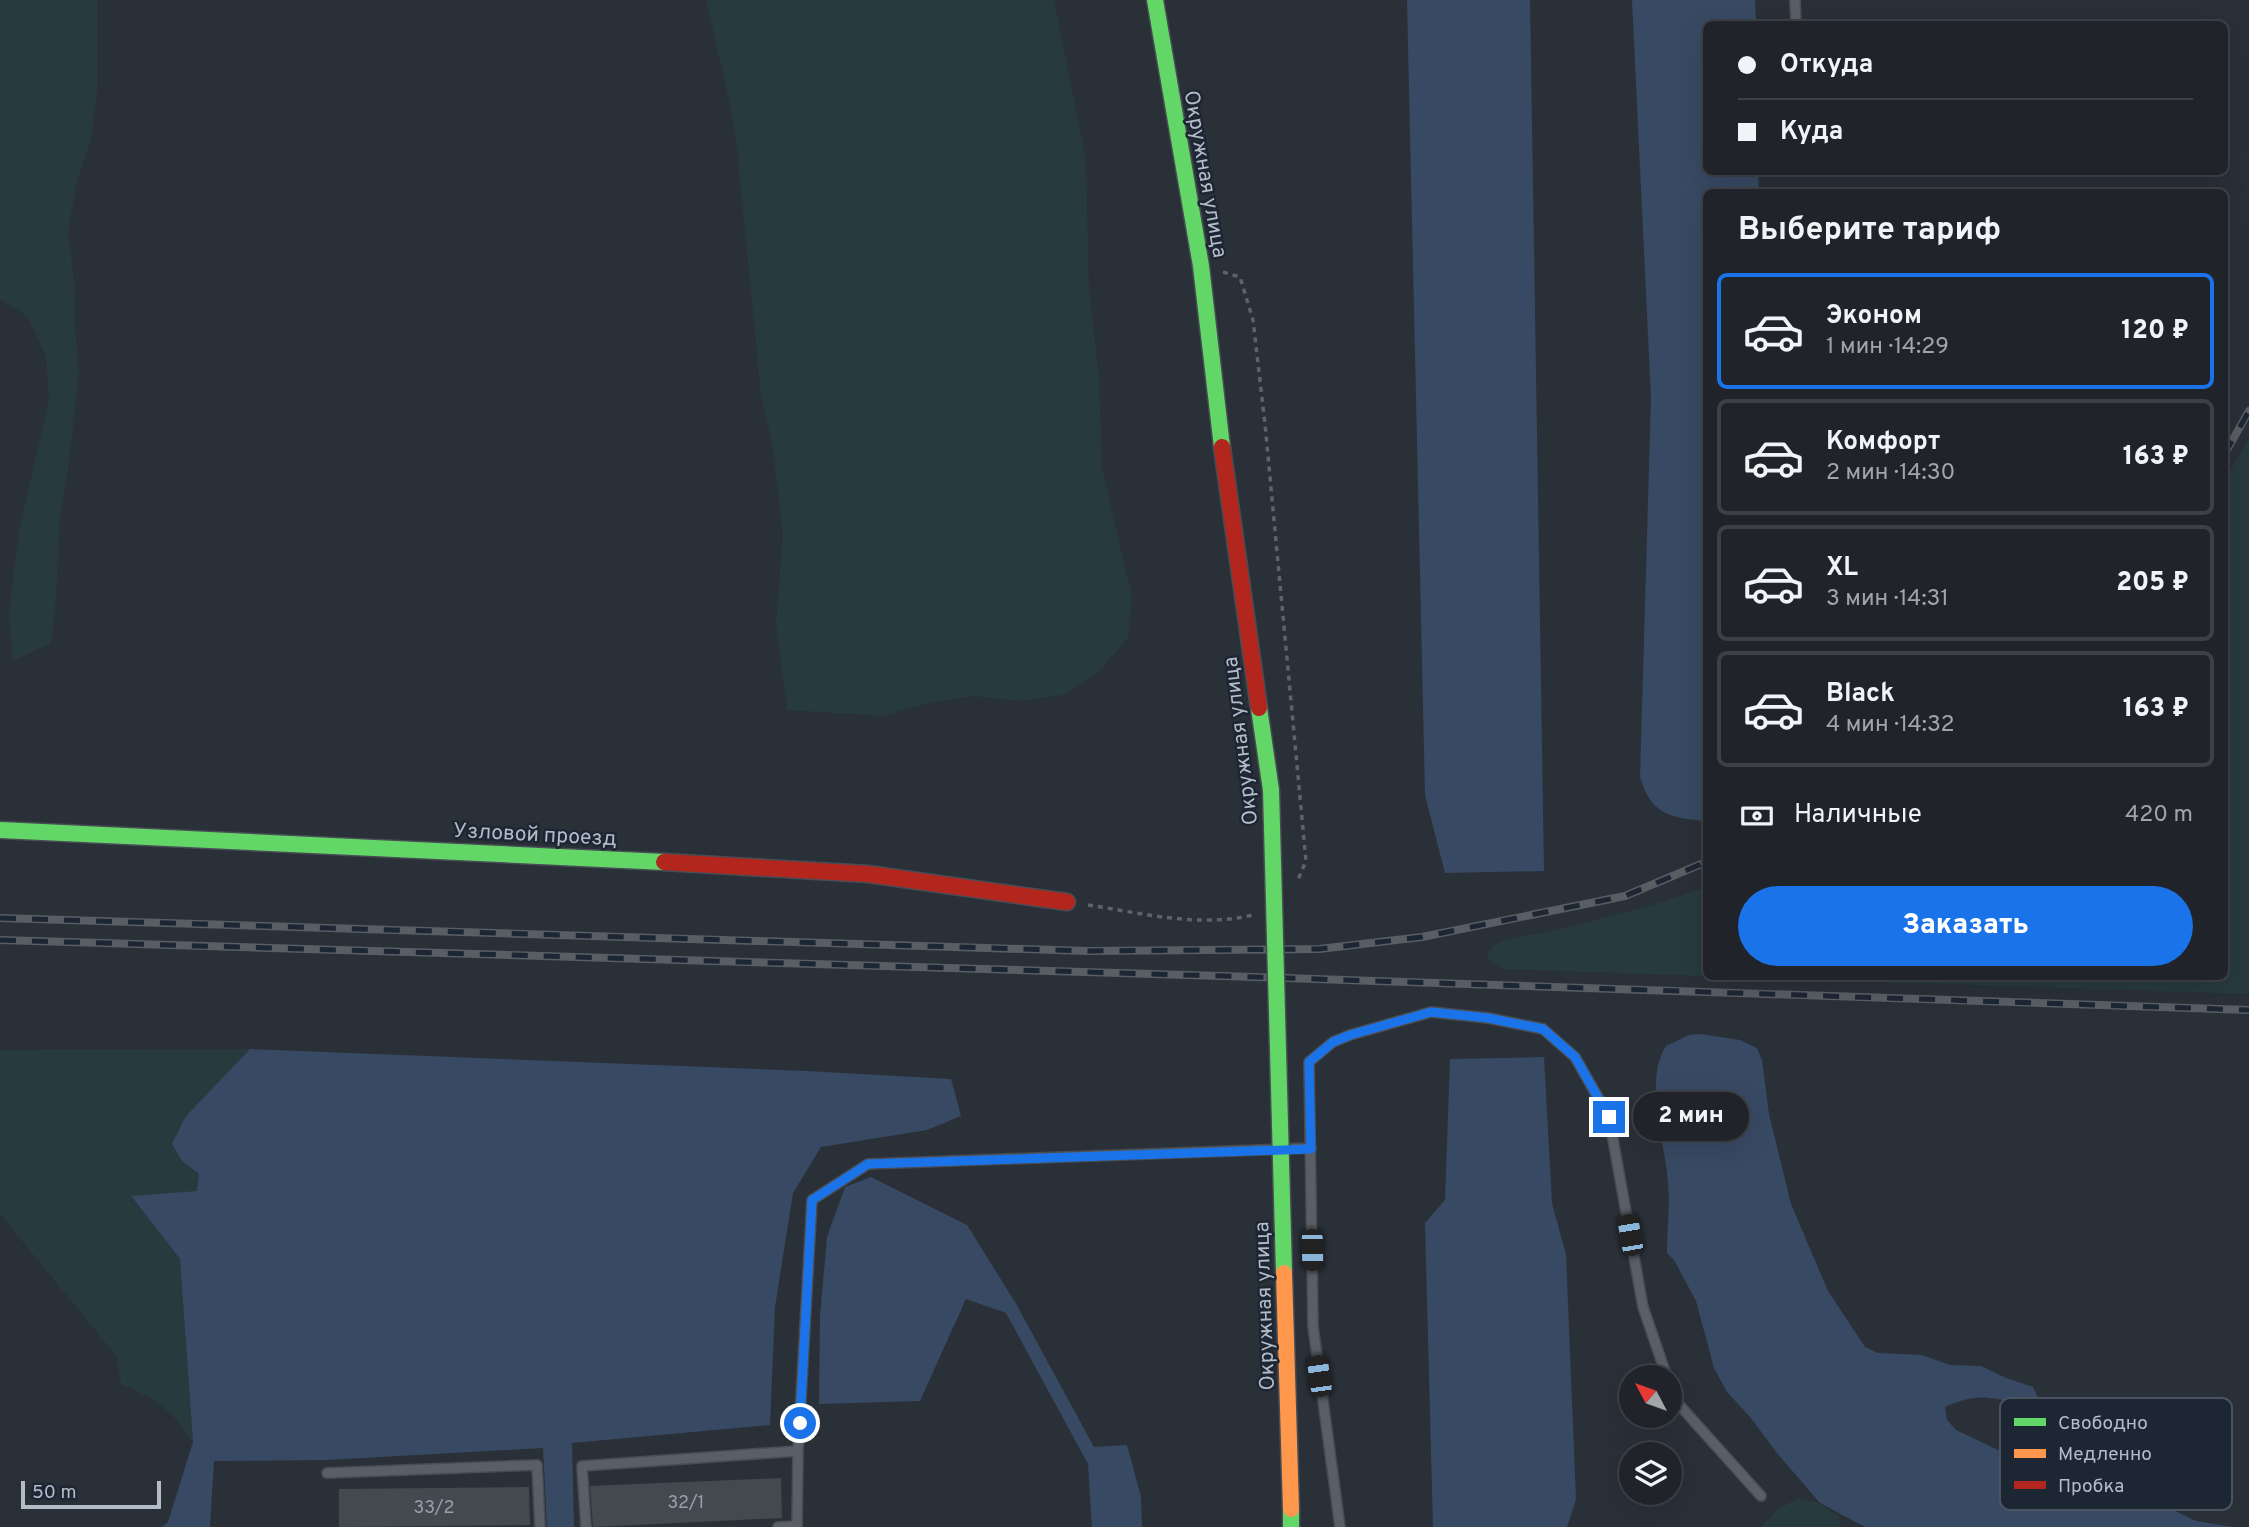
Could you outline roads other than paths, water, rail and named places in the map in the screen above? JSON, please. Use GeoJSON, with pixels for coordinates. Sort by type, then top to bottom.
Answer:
{"type":"FeatureCollection","features":[{"type":"Feature","properties":{"kind":"main road","name":"Окружная улица"},"geometry":{"type":"LineString","coordinates":[[1155,0],[1201,266],[1223,447],[1271,790],[1291,1527]]}},
{"type":"Feature","properties":{"kind":"main road","name":"Узловой проезд"},"geometry":{"type":"LineString","coordinates":[[0,830],[524,853],[868,874],[1067,902]]}},
{"type":"Feature","properties":{"kind":"lane"},"geometry":{"type":"LineString","coordinates":[[1795,0],[1796,21]]}},
{"type":"Feature","properties":{"kind":"lane"},"geometry":{"type":"LineString","coordinates":[[1340,1527],[1312,1326],[1309,1062],[1333,1042],[1431,1012],[1488,1018],[1543,1029],[1575,1057],[1609,1117],[1643,1307],[1663,1365]]}},
{"type":"Feature","properties":{"kind":"lane"},"geometry":{"type":"LineString","coordinates":[[778,1527],[797,1526],[798,1451],[812,1200],[868,1164],[1311,1149]]}},
{"type":"Feature","properties":{"kind":"lane"},"geometry":{"type":"LineString","coordinates":[[1682,1407],[1761,1496]]}},
{"type":"Feature","properties":{"kind":"lane"},"geometry":{"type":"LineString","coordinates":[[586,1527],[582,1466],[798,1451]]}},
{"type":"Feature","properties":{"kind":"lane"},"geometry":{"type":"LineString","coordinates":[[327,1473],[537,1465],[540,1527]]}},
{"type":"Feature","properties":{"kind":"water"},"geometry":{"type":"Polygon","coordinates":[[[1407,0],[1530,0],[1544,871],[1445,873],[1425,795],[1407,0]]]}},
{"type":"Feature","properties":{"kind":"water"},"geometry":{"type":"Polygon","coordinates":[[[1632,0],[1755,0],[1756,21],[1703,21],[1703,175],[1758,175],[1759,189],[1703,189],[1703,821],[1673,816],[1656,807],[1640,777],[1651,398],[1632,0]]]}},
{"type":"Feature","properties":{"kind":"water"},"geometry":{"type":"Polygon","coordinates":[[[1689,1035],[1740,1040],[1757,1048],[1762,1060],[1769,1114],[1791,1204],[1828,1291],[1865,1347],[1878,1353],[1922,1355],[1950,1365],[1981,1366],[2033,1387],[2038,1398],[1983,1398],[1945,1407],[1947,1420],[1956,1430],[2000,1451],[2000,1510],[2173,1510],[2196,1521],[2233,1527],[1865,1527],[1820,1503],[1727,1392],[1714,1368],[1696,1301],[1674,1260],[1667,1253],[1669,1192],[1656,1077],[1659,1060],[1666,1046],[1689,1035]]]}},
{"type":"Feature","properties":{"kind":"water"},"geometry":{"type":"Polygon","coordinates":[[[250,1049],[951,1079],[961,1116],[927,1130],[821,1147],[793,1193],[775,1307],[770,1425],[572,1443],[574,1527],[547,1527],[543,1448],[327,1460],[214,1461],[210,1527],[162,1527],[168,1522],[193,1442],[180,1259],[131,1196],[197,1191],[199,1174],[182,1161],[172,1144],[186,1116],[250,1049]]]}},
{"type":"Feature","properties":{"kind":"water"},"geometry":{"type":"Polygon","coordinates":[[[1544,1057],[1552,1203],[1566,1255],[1576,1499],[1567,1527],[1433,1527],[1425,1223],[1445,1200],[1450,1059],[1544,1057]]]}},
{"type":"Feature","properties":{"kind":"water"},"geometry":{"type":"Polygon","coordinates":[[[871,1177],[967,1225],[1015,1302],[1094,1447],[1127,1445],[1141,1497],[1142,1527],[1092,1527],[1088,1464],[1006,1313],[966,1299],[920,1401],[819,1404],[820,1316],[827,1237],[845,1187],[871,1177]]]}},
{"type":"Feature","properties":{"kind":"railway"},"geometry":{"type":"LineString","coordinates":[[2228,448],[2249,411]]}},
{"type":"Feature","properties":{"kind":"railway"},"geometry":{"type":"LineString","coordinates":[[0,918],[1088,951],[1319,949],[1422,937],[1625,896],[1703,863]]}},
{"type":"Feature","properties":{"kind":"railway"},"geometry":{"type":"LineString","coordinates":[[0,940],[2249,1010]]}}]}
